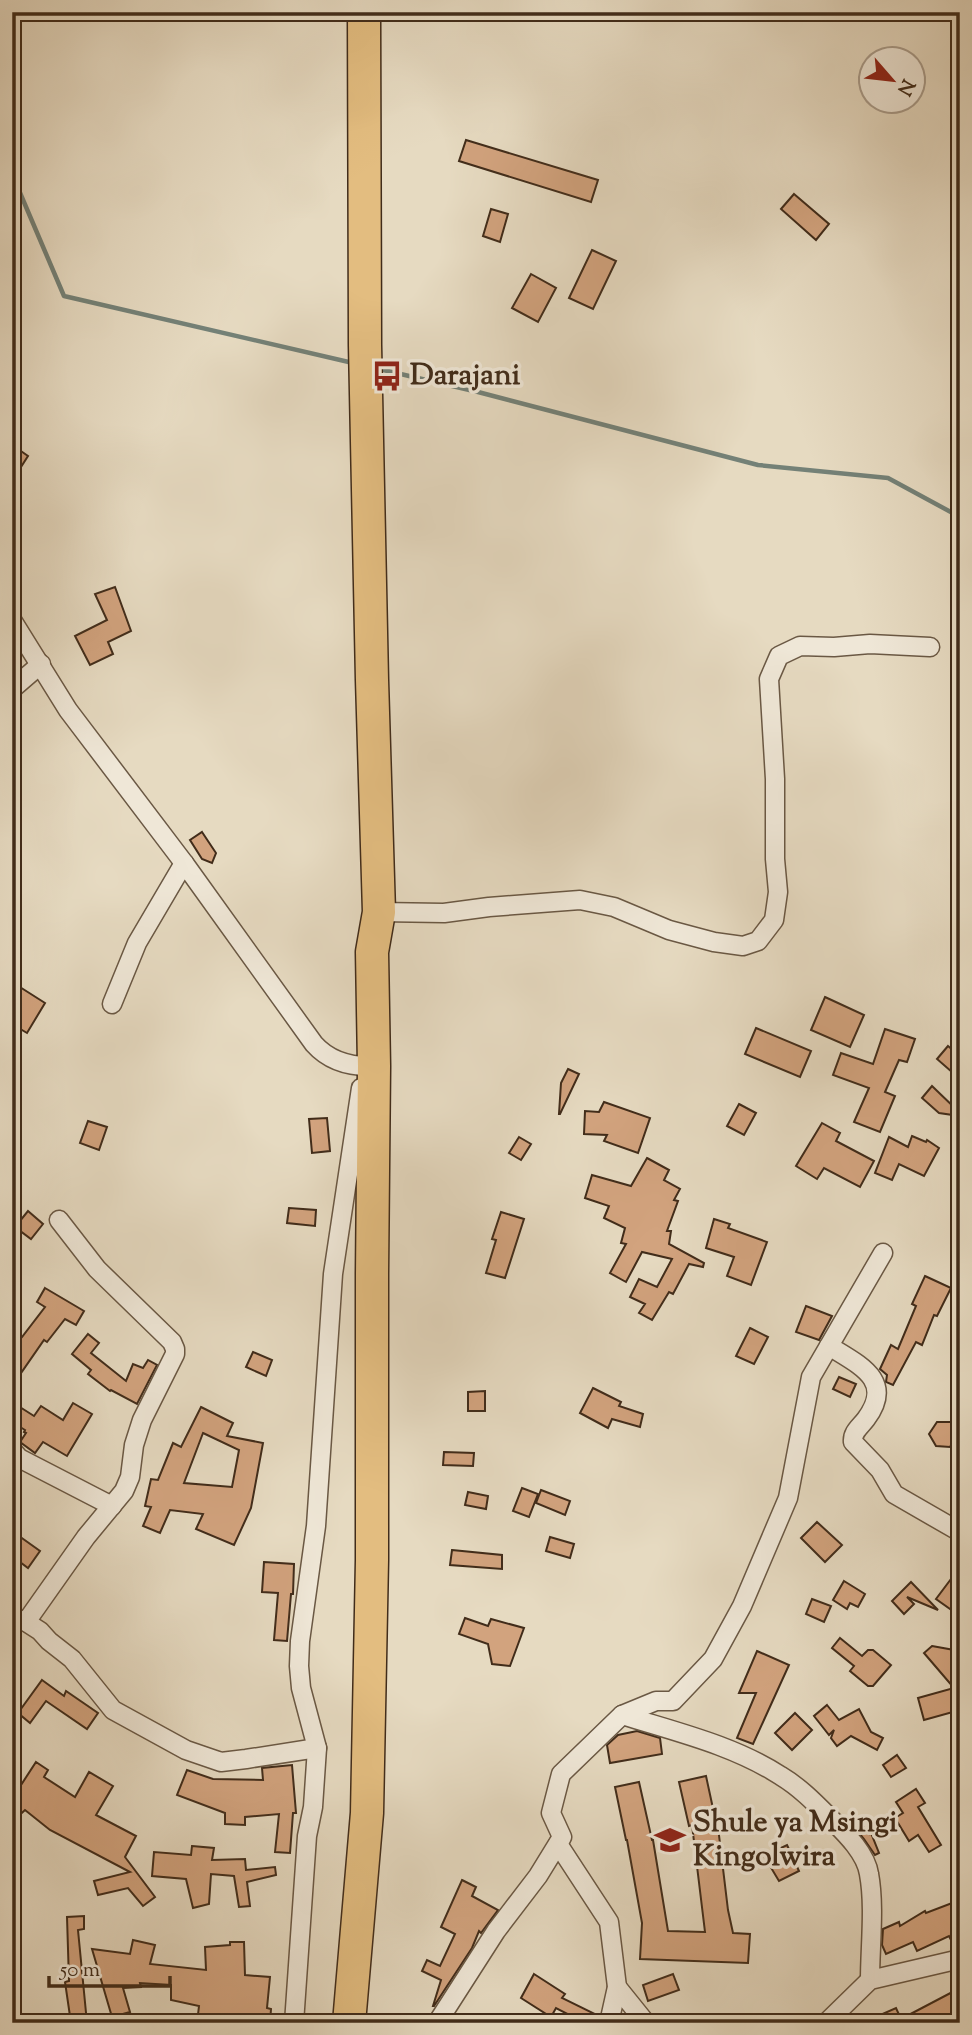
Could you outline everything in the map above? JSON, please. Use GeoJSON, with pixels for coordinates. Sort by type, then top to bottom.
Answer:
{"type":"FeatureCollection","features":[{"type":"Feature","properties":{"kind":"highway"},"geometry":{"type":"LineString","coordinates":[[349,2023],[367,1813],[372,1560],[369,1066],[372,952],[379,912],[365,345],[364,12]]}},
{"type":"Feature","properties":{"kind":"street"},"geometry":{"type":"LineString","coordinates":[[12,620],[68,710],[184,863],[314,1044],[331,1059],[369,1066],[333,1275],[316,1526],[299,1666],[301,1688],[317,1748],[313,1807],[307,1836],[294,2023]]}},
{"type":"Feature","properties":{"kind":"street"},"geometry":{"type":"LineString","coordinates":[[379,912],[444,913],[580,900],[614,907],[669,930],[714,942],[743,946],[758,941],[774,920],[778,892],[769,679],[779,656],[800,646],[870,644],[930,648]]}},
{"type":"Feature","properties":{"kind":"street"},"geometry":{"type":"LineString","coordinates":[[12,689],[41,664]]}},
{"type":"Feature","properties":{"kind":"street"},"geometry":{"type":"LineString","coordinates":[[112,1004],[137,943],[184,863]]}},
{"type":"Feature","properties":{"kind":"street"},"geometry":{"type":"LineString","coordinates":[[59,1220],[97,1269],[172,1342],[175,1349],[173,1360],[154,1392],[142,1420],[134,1445],[130,1477],[124,1491],[19,1619],[40,1631],[72,1659],[113,1710],[186,1750],[220,1762],[317,1748]]}},
{"type":"Feature","properties":{"kind":"street"},"geometry":{"type":"LineString","coordinates":[[437,2023],[496,1931],[538,1876],[562,1837],[551,1813],[561,1774],[622,1715],[656,1701],[673,1701],[713,1659],[731,1627],[788,1498],[811,1377],[883,1253]]}},
{"type":"Feature","properties":{"kind":"street"},"geometry":{"type":"LineString","coordinates":[[829,1346],[867,1371],[876,1383],[874,1405],[854,1434],[853,1442],[880,1470],[894,1494],[960,1532]]}},
{"type":"Feature","properties":{"kind":"street"},"geometry":{"type":"LineString","coordinates":[[12,1450],[19,1458],[112,1507]]}},
{"type":"Feature","properties":{"kind":"street"},"geometry":{"type":"LineString","coordinates":[[622,1715],[742,1754],[794,1785],[843,1831],[857,1849],[869,1873],[870,1980]]}},
{"type":"Feature","properties":{"kind":"street"},"geometry":{"type":"LineString","coordinates":[[558,1844],[608,1922],[617,1987],[609,2023]]}},
{"type":"Feature","properties":{"kind":"street"},"geometry":{"type":"LineString","coordinates":[[826,2023],[870,1980],[960,1959]]}},
{"type":"Feature","properties":{"kind":"street"},"geometry":{"type":"LineString","coordinates":[[617,1987],[646,2023]]}},
{"type":"Feature","properties":{"kind":"building"},"geometry":{"type":"Polygon","coordinates":[[[466,140],[598,180],[591,202],[459,161],[466,140]]]}},
{"type":"Feature","properties":{"kind":"building"},"geometry":{"type":"Polygon","coordinates":[[[794,194],[829,224],[816,240],[781,209],[794,194]]]}},
{"type":"Feature","properties":{"kind":"building"},"geometry":{"type":"Polygon","coordinates":[[[491,209],[508,214],[500,242],[483,236],[491,209]]]}},
{"type":"Feature","properties":{"kind":"building"},"geometry":{"type":"Polygon","coordinates":[[[592,250],[616,261],[593,309],[569,298],[592,250]]]}},
{"type":"Feature","properties":{"kind":"building"},"geometry":{"type":"Polygon","coordinates":[[[531,274],[556,288],[538,322],[512,308],[531,274]]]}},
{"type":"Feature","properties":{"kind":"building"},"geometry":{"type":"Polygon","coordinates":[[[18,449],[28,456],[12,481],[12,458],[18,449]]]}},
{"type":"Feature","properties":{"kind":"building"},"geometry":{"type":"Polygon","coordinates":[[[115,587],[131,631],[108,642],[113,654],[90,665],[75,636],[107,620],[95,594],[115,587]]]}},
{"type":"Feature","properties":{"kind":"building"},"geometry":{"type":"Polygon","coordinates":[[[202,832],[216,853],[212,863],[202,859],[190,840],[202,832]]]}},
{"type":"Feature","properties":{"kind":"building"},"geometry":{"type":"Polygon","coordinates":[[[12,982],[45,1003],[27,1033],[12,1024],[12,982]]]}},
{"type":"Feature","properties":{"kind":"building"},"geometry":{"type":"Polygon","coordinates":[[[825,997],[864,1015],[850,1047],[811,1030],[825,997]]]}},
{"type":"Feature","properties":{"kind":"building"},"geometry":{"type":"Polygon","coordinates":[[[756,1028],[811,1051],[800,1077],[745,1054],[756,1028]]]}},
{"type":"Feature","properties":{"kind":"building"},"geometry":{"type":"Polygon","coordinates":[[[885,1029],[915,1039],[907,1062],[899,1060],[885,1092],[895,1096],[880,1132],[854,1122],[869,1088],[833,1075],[841,1053],[873,1064],[885,1029]]]}},
{"type":"Feature","properties":{"kind":"building"},"geometry":{"type":"Polygon","coordinates":[[[948,1046],[960,1056],[960,1079],[937,1059],[948,1046]]]}},
{"type":"Feature","properties":{"kind":"building"},"geometry":{"type":"Polygon","coordinates":[[[568,1069],[579,1074],[559,1114],[561,1083],[568,1069]]]}},
{"type":"Feature","properties":{"kind":"building"},"geometry":{"type":"Polygon","coordinates":[[[932,1086],[960,1116],[939,1113],[922,1098],[932,1086]]]}},
{"type":"Feature","properties":{"kind":"building"},"geometry":{"type":"Polygon","coordinates":[[[604,1102],[650,1118],[638,1153],[604,1141],[607,1135],[584,1134],[585,1111],[599,1112],[604,1102]]]}},
{"type":"Feature","properties":{"kind":"building"},"geometry":{"type":"Polygon","coordinates":[[[739,1104],[756,1113],[744,1135],[727,1126],[739,1104]]]}},
{"type":"Feature","properties":{"kind":"building"},"geometry":{"type":"Polygon","coordinates":[[[327,1118],[330,1151],[312,1153],[309,1119],[327,1118]]]}},
{"type":"Feature","properties":{"kind":"building"},"geometry":{"type":"Polygon","coordinates":[[[88,1121],[107,1127],[99,1150],[80,1143],[88,1121]]]}},
{"type":"Feature","properties":{"kind":"building"},"geometry":{"type":"Polygon","coordinates":[[[822,1123],[840,1133],[836,1141],[874,1161],[860,1187],[824,1168],[817,1179],[796,1166],[822,1123]]]}},
{"type":"Feature","properties":{"kind":"building"},"geometry":{"type":"Polygon","coordinates":[[[912,1136],[926,1142],[927,1140],[939,1148],[924,1176],[899,1164],[892,1180],[875,1173],[889,1137],[908,1147],[912,1136]]]}},
{"type":"Feature","properties":{"kind":"building"},"geometry":{"type":"Polygon","coordinates":[[[519,1137],[531,1144],[521,1160],[509,1153],[519,1137]]]}},
{"type":"Feature","properties":{"kind":"building"},"geometry":{"type":"Polygon","coordinates":[[[647,1158],[669,1170],[664,1180],[680,1189],[674,1200],[678,1201],[667,1231],[671,1231],[669,1244],[704,1263],[703,1267],[689,1264],[673,1294],[669,1292],[652,1320],[639,1313],[645,1304],[630,1297],[639,1279],[657,1287],[672,1259],[642,1252],[626,1282],[610,1273],[626,1244],[621,1243],[625,1228],[604,1218],[609,1206],[585,1198],[592,1175],[631,1186],[647,1158]]]}},
{"type":"Feature","properties":{"kind":"building"},"geometry":{"type":"Polygon","coordinates":[[[289,1208],[316,1210],[315,1226],[287,1223],[289,1208]]]}},
{"type":"Feature","properties":{"kind":"building"},"geometry":{"type":"Polygon","coordinates":[[[28,1211],[43,1224],[31,1239],[15,1227],[28,1211]]]}},
{"type":"Feature","properties":{"kind":"building"},"geometry":{"type":"Polygon","coordinates":[[[501,1212],[524,1219],[505,1278],[486,1273],[496,1240],[492,1239],[501,1212]]]}},
{"type":"Feature","properties":{"kind":"building"},"geometry":{"type":"Polygon","coordinates":[[[714,1219],[730,1224],[728,1228],[767,1242],[751,1285],[727,1276],[734,1257],[706,1248],[714,1219]]]}},
{"type":"Feature","properties":{"kind":"building"},"geometry":{"type":"Polygon","coordinates":[[[925,1276],[951,1288],[937,1316],[934,1315],[922,1345],[916,1342],[893,1385],[886,1382],[887,1375],[880,1369],[891,1345],[898,1349],[916,1306],[912,1304],[925,1276]]]}},
{"type":"Feature","properties":{"kind":"building"},"geometry":{"type":"Polygon","coordinates":[[[45,1288],[84,1311],[76,1325],[65,1319],[47,1342],[44,1340],[21,1373],[12,1367],[12,1332],[22,1337],[45,1307],[37,1302],[45,1288]]]}},
{"type":"Feature","properties":{"kind":"building"},"geometry":{"type":"Polygon","coordinates":[[[806,1306],[832,1316],[819,1340],[796,1332],[806,1306]]]}},
{"type":"Feature","properties":{"kind":"building"},"geometry":{"type":"Polygon","coordinates":[[[750,1328],[768,1337],[754,1364],[736,1356],[750,1328]]]}},
{"type":"Feature","properties":{"kind":"building"},"geometry":{"type":"Polygon","coordinates":[[[88,1334],[99,1343],[91,1353],[126,1381],[133,1364],[143,1368],[148,1360],[157,1365],[137,1404],[110,1391],[88,1374],[91,1370],[72,1354],[88,1334]]]}},
{"type":"Feature","properties":{"kind":"building"},"geometry":{"type":"Polygon","coordinates":[[[253,1352],[272,1360],[266,1376],[246,1367],[253,1352]]]}},
{"type":"Feature","properties":{"kind":"building"},"geometry":{"type":"Polygon","coordinates":[[[839,1377],[856,1384],[850,1397],[833,1389],[839,1377]]]}},
{"type":"Feature","properties":{"kind":"building"},"geometry":{"type":"Polygon","coordinates":[[[593,1388],[621,1402],[619,1406],[643,1414],[640,1427],[612,1419],[608,1428],[580,1413],[593,1388]]]}},
{"type":"Feature","properties":{"kind":"building"},"geometry":{"type":"Polygon","coordinates":[[[485,1391],[485,1411],[468,1411],[468,1392],[485,1391]]]}},
{"type":"Feature","properties":{"kind":"building"},"geometry":{"type":"Polygon","coordinates":[[[12,1402],[34,1416],[41,1406],[63,1420],[73,1403],[92,1414],[67,1456],[43,1442],[35,1453],[20,1442],[26,1433],[12,1422],[12,1402]]]}},
{"type":"Feature","properties":{"kind":"building"},"geometry":{"type":"Polygon","coordinates":[[[201,1407],[233,1423],[227,1436],[263,1443],[251,1508],[234,1545],[196,1529],[203,1514],[170,1510],[160,1533],[143,1526],[151,1507],[145,1506],[151,1479],[158,1480],[173,1443],[181,1447],[201,1407]],[[203,1433],[184,1483],[232,1487],[239,1450],[203,1433]]]}},
{"type":"Feature","properties":{"kind":"building"},"geometry":{"type":"Polygon","coordinates":[[[937,1422],[951,1422],[957,1435],[950,1447],[936,1446],[929,1434],[937,1422]]]}},
{"type":"Feature","properties":{"kind":"building"},"geometry":{"type":"Polygon","coordinates":[[[444,1452],[474,1453],[473,1466],[443,1465],[444,1452]]]}},
{"type":"Feature","properties":{"kind":"building"},"geometry":{"type":"Polygon","coordinates":[[[522,1488],[538,1494],[529,1517],[513,1511],[522,1488]]]}},
{"type":"Feature","properties":{"kind":"building"},"geometry":{"type":"Polygon","coordinates":[[[541,1490],[570,1501],[565,1515],[536,1503],[541,1490]]]}},
{"type":"Feature","properties":{"kind":"building"},"geometry":{"type":"Polygon","coordinates":[[[468,1492],[488,1496],[486,1509],[465,1505],[468,1492]]]}},
{"type":"Feature","properties":{"kind":"building"},"geometry":{"type":"Polygon","coordinates":[[[817,1522],[842,1545],[825,1562],[801,1538],[817,1522]]]}},
{"type":"Feature","properties":{"kind":"building"},"geometry":{"type":"Polygon","coordinates":[[[12,1531],[40,1551],[28,1568],[12,1556],[12,1531]]]}},
{"type":"Feature","properties":{"kind":"building"},"geometry":{"type":"Polygon","coordinates":[[[550,1537],[574,1544],[570,1558],[546,1551],[550,1537]]]}},
{"type":"Feature","properties":{"kind":"building"},"geometry":{"type":"Polygon","coordinates":[[[452,1550],[502,1555],[502,1569],[450,1565],[452,1550]]]}},
{"type":"Feature","properties":{"kind":"building"},"geometry":{"type":"Polygon","coordinates":[[[264,1562],[294,1564],[287,1641],[274,1640],[278,1593],[262,1592],[264,1562]]]}},
{"type":"Feature","properties":{"kind":"building"},"geometry":{"type":"Polygon","coordinates":[[[960,1567],[960,1616],[936,1599],[960,1567]]]}},
{"type":"Feature","properties":{"kind":"building"},"geometry":{"type":"Polygon","coordinates":[[[844,1581],[865,1594],[858,1607],[850,1603],[847,1609],[833,1600],[844,1581]]]}},
{"type":"Feature","properties":{"kind":"building"},"geometry":{"type":"Polygon","coordinates":[[[911,1582],[938,1610],[907,1597],[914,1604],[904,1614],[892,1601],[911,1582]]]}},
{"type":"Feature","properties":{"kind":"building"},"geometry":{"type":"Polygon","coordinates":[[[812,1599],[831,1606],[824,1622],[806,1614],[812,1599]]]}},
{"type":"Feature","properties":{"kind":"building"},"geometry":{"type":"Polygon","coordinates":[[[465,1618],[488,1626],[491,1619],[524,1628],[510,1666],[492,1664],[488,1644],[459,1634],[465,1618]]]}},
{"type":"Feature","properties":{"kind":"building"},"geometry":{"type":"Polygon","coordinates":[[[840,1638],[862,1656],[868,1650],[873,1650],[891,1665],[873,1686],[868,1686],[850,1671],[854,1666],[832,1648],[840,1638]]]}},
{"type":"Feature","properties":{"kind":"building"},"geometry":{"type":"Polygon","coordinates":[[[932,1646],[954,1650],[960,1656],[960,1710],[924,1720],[918,1698],[954,1688],[924,1653],[932,1646]]]}},
{"type":"Feature","properties":{"kind":"building"},"geometry":{"type":"Polygon","coordinates":[[[757,1651],[789,1665],[753,1744],[737,1738],[756,1693],[739,1693],[757,1651]]]}},
{"type":"Feature","properties":{"kind":"building"},"geometry":{"type":"Polygon","coordinates":[[[42,1680],[64,1696],[66,1691],[98,1713],[87,1729],[46,1701],[30,1723],[18,1713],[42,1680]]]}},
{"type":"Feature","properties":{"kind":"building"},"geometry":{"type":"Polygon","coordinates":[[[827,1705],[839,1720],[859,1709],[871,1732],[883,1738],[877,1750],[851,1736],[837,1746],[831,1738],[834,1730],[829,1735],[814,1716],[827,1705]]]}},
{"type":"Feature","properties":{"kind":"building"},"geometry":{"type":"Polygon","coordinates":[[[795,1713],[812,1730],[792,1750],[775,1733],[795,1713]]]}},
{"type":"Feature","properties":{"kind":"building"},"geometry":{"type":"Polygon","coordinates":[[[637,1731],[660,1738],[662,1754],[610,1763],[607,1745],[618,1735],[637,1731]]]}},
{"type":"Feature","properties":{"kind":"building"},"geometry":{"type":"Polygon","coordinates":[[[897,1755],[906,1768],[891,1777],[883,1765],[897,1755]]]}},
{"type":"Feature","properties":{"kind":"building"},"geometry":{"type":"Polygon","coordinates":[[[36,1762],[48,1770],[44,1777],[75,1797],[89,1772],[113,1786],[96,1815],[136,1836],[125,1857],[155,1897],[143,1906],[128,1888],[98,1895],[94,1881],[130,1872],[50,1830],[25,1810],[12,1822],[12,1778],[21,1785],[36,1762]]]}},
{"type":"Feature","properties":{"kind":"building"},"geometry":{"type":"Polygon","coordinates":[[[292,1765],[296,1813],[293,1813],[290,1853],[275,1852],[279,1814],[245,1817],[245,1825],[225,1824],[225,1813],[177,1795],[187,1770],[213,1779],[263,1780],[262,1768],[292,1765]]]}},
{"type":"Feature","properties":{"kind":"building"},"geometry":{"type":"Polygon","coordinates":[[[706,1776],[718,1827],[733,1933],[750,1934],[748,1963],[640,1959],[642,1923],[615,1787],[639,1782],[653,1840],[668,1931],[705,1932],[692,1825],[689,1826],[679,1782],[706,1776]]]}},
{"type":"Feature","properties":{"kind":"building"},"geometry":{"type":"Polygon","coordinates":[[[916,1789],[925,1803],[918,1807],[941,1845],[929,1852],[918,1835],[909,1841],[895,1818],[903,1813],[896,1802],[916,1789]]]}},
{"type":"Feature","properties":{"kind":"building"},"geometry":{"type":"Polygon","coordinates":[[[859,1818],[871,1833],[879,1853],[875,1855],[851,1823],[859,1818]]]}},
{"type":"Feature","properties":{"kind":"building"},"geometry":{"type":"Polygon","coordinates":[[[787,1845],[799,1871],[779,1881],[764,1856],[787,1845]]]}},
{"type":"Feature","properties":{"kind":"building"},"geometry":{"type":"Polygon","coordinates":[[[192,1846],[214,1848],[212,1860],[245,1859],[246,1870],[275,1867],[276,1875],[247,1882],[250,1906],[239,1907],[234,1876],[211,1874],[209,1904],[193,1908],[186,1879],[152,1876],[154,1852],[191,1855],[192,1846]]]}},
{"type":"Feature","properties":{"kind":"building"},"geometry":{"type":"Polygon","coordinates":[[[462,1880],[476,1887],[472,1896],[498,1910],[481,1933],[479,1931],[472,1948],[433,2006],[441,1980],[422,1971],[427,1960],[440,1966],[455,1934],[441,1927],[462,1880]]]}},
{"type":"Feature","properties":{"kind":"building"},"geometry":{"type":"Polygon","coordinates":[[[960,1900],[960,1948],[955,1948],[949,1936],[917,1951],[913,1942],[886,1954],[882,1945],[883,1929],[899,1922],[900,1926],[925,1911],[926,1913],[960,1900]]]}},
{"type":"Feature","properties":{"kind":"building"},"geometry":{"type":"Polygon","coordinates":[[[84,1916],[84,1929],[78,1930],[87,2023],[71,2023],[65,1982],[69,1981],[67,1917],[84,1916]]]}},
{"type":"Feature","properties":{"kind":"building"},"geometry":{"type":"Polygon","coordinates":[[[133,1940],[155,1945],[150,1964],[206,1970],[205,1947],[244,1942],[245,1975],[270,1977],[267,2008],[271,2009],[270,2023],[197,2023],[199,2006],[171,2000],[171,1985],[140,1983],[141,1987],[123,1988],[130,2012],[112,2017],[92,1949],[130,1954],[133,1940]]]}},
{"type":"Feature","properties":{"kind":"building"},"geometry":{"type":"Polygon","coordinates":[[[534,1974],[565,1994],[562,1998],[599,2016],[598,2023],[585,2023],[556,2008],[551,2017],[521,1998],[534,1974]]]}},
{"type":"Feature","properties":{"kind":"building"},"geometry":{"type":"Polygon","coordinates":[[[673,1974],[679,1990],[648,2001],[643,1985],[673,1974]]]}},
{"type":"Feature","properties":{"kind":"building"},"geometry":{"type":"Polygon","coordinates":[[[960,1988],[960,2023],[862,2023],[896,2008],[901,2019],[960,1988]]]}},
{"type":"Feature","properties":{"kind":"waterway"},"geometry":{"type":"LineString","coordinates":[[12,174],[64,296],[353,363]]}},
{"type":"Feature","properties":{"kind":"waterway"},"geometry":{"type":"LineString","coordinates":[[379,369],[758,465],[888,478],[960,517]]}},
{"type":"Feature","properties":{"kind":"place","name":"Darajani"},"geometry":{"type":"Point","coordinates":[387,376]}},
{"type":"Feature","properties":{"kind":"place","name":"Shule ya Msingi Kingolwira"},"geometry":{"type":"Point","coordinates":[670,1840]}}]}
